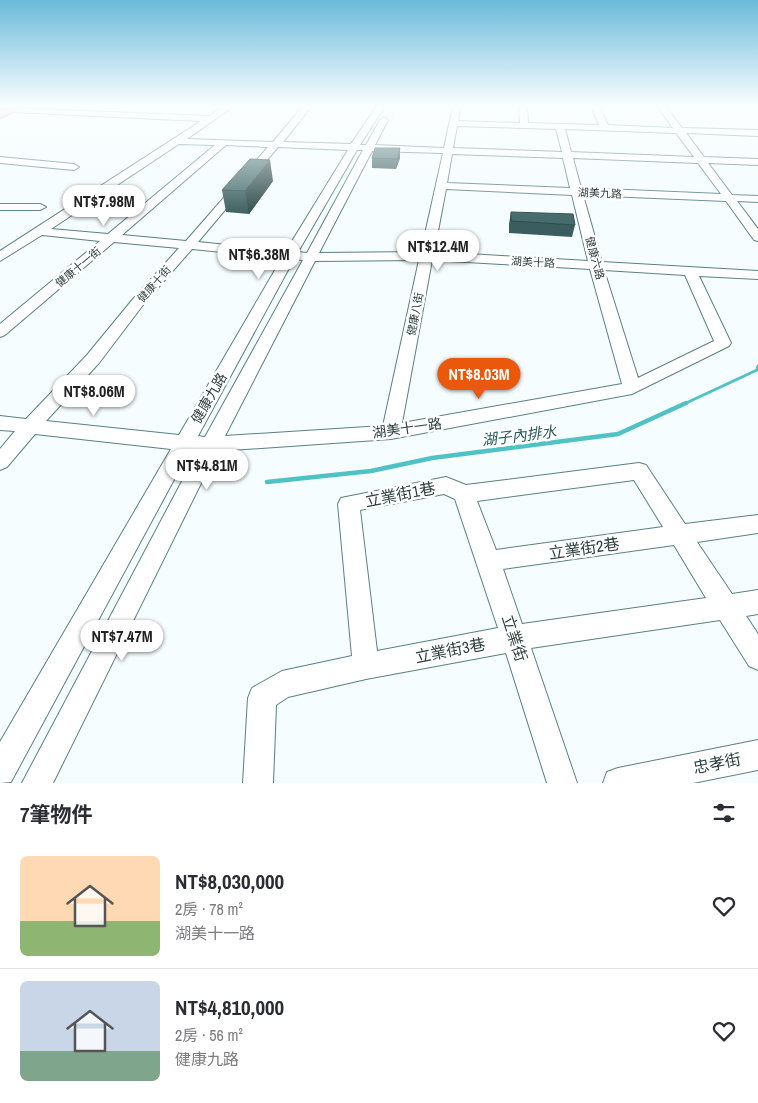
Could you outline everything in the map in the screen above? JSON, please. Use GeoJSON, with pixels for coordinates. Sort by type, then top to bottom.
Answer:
{"type":"FeatureCollection","features":[{"type":"Feature","properties":{"kind":"street"},"geometry":{"type":"LineString","coordinates":[[0,256],[177,143]]}},
{"type":"Feature","properties":{"kind":"street","name":"健康十一街"},"geometry":{"type":"LineString","coordinates":[[0,332],[223,143]]}},
{"type":"Feature","properties":{"kind":"street"},"geometry":{"type":"LineString","coordinates":[[238,143],[758,162]]}},
{"type":"Feature","properties":{"kind":"street","name":"健康九路"},"geometry":{"type":"LineString","coordinates":[[0,771],[290,255],[357,143]]}},
{"type":"Feature","properties":{"kind":"street"},"geometry":{"type":"LineString","coordinates":[[37,783],[211,444],[372,143]]}},
{"type":"Feature","properties":{"kind":"street","name":"健康八街"},"geometry":{"type":"LineString","coordinates":[[391,432],[450,143]]}},
{"type":"Feature","properties":{"kind":"street","name":"健康六路"},"geometry":{"type":"LineString","coordinates":[[564,143],[596,266],[632,388]]}},
{"type":"Feature","properties":{"kind":"street"},"geometry":{"type":"LineString","coordinates":[[688,143],[758,237]]}},
{"type":"Feature","properties":{"kind":"street","name":"健康十街"},"geometry":{"type":"LineString","coordinates":[[0,462],[94,359],[138,302],[276,144]]}},
{"type":"Feature","properties":{"kind":"street"},"geometry":{"type":"LineString","coordinates":[[0,160],[74,167]]}},
{"type":"Feature","properties":{"kind":"street","name":"湖美九路"},"geometry":{"type":"LineString","coordinates":[[441,186],[758,199]]}},
{"type":"Feature","properties":{"kind":"street"},"geometry":{"type":"LineString","coordinates":[[0,208],[40,207]]}},
{"type":"Feature","properties":{"kind":"street","name":"湖美十路"},"geometry":{"type":"LineString","coordinates":[[39,231],[311,257],[427,256],[758,275]]}},
{"type":"Feature","properties":{"kind":"street","name":"湖美十一路"},"geometry":{"type":"LineString","coordinates":[[0,423],[184,443],[211,444],[391,432],[632,388],[723,344],[690,271]]}},
{"type":"Feature","properties":{"kind":"street","name":"立業街1巷"},"geometry":{"type":"LineString","coordinates":[[366,666],[349,504],[446,485],[464,494],[639,471],[679,535]]}},
{"type":"Feature","properties":{"kind":"street","name":"立業街"},"geometry":{"type":"LineString","coordinates":[[464,494],[489,561],[562,783]]}},
{"type":"Feature","properties":{"kind":"street","name":"立業街2巷"},"geometry":{"type":"LineString","coordinates":[[489,561],[758,524]]}},
{"type":"Feature","properties":{"kind":"street"},"geometry":{"type":"LineString","coordinates":[[679,535],[727,606],[758,657]]}},
{"type":"Feature","properties":{"kind":"street","name":"立業街3巷"},"geometry":{"type":"LineString","coordinates":[[258,783],[262,698],[282,685],[366,666],[515,638],[758,602]]}},
{"type":"Feature","properties":{"kind":"street","name":"忠孝街"},"geometry":{"type":"LineString","coordinates":[[618,783],[758,755]]}},
{"type":"Feature","properties":{"kind":"building"},"geometry":{"type":"Polygon","coordinates":[[[375,148],[400,148],[397,159],[372,158],[375,148]]]}},
{"type":"Feature","properties":{"kind":"building"},"geometry":{"type":"Polygon","coordinates":[[[250,159],[270,160],[245,191],[222,190],[250,159]]]}},
{"type":"Feature","properties":{"kind":"building"},"geometry":{"type":"Polygon","coordinates":[[[511,212],[573,214],[575,225],[511,221],[511,212]]]}},
{"type":"Feature","properties":{"kind":"waterway","name":"湖子內排水"},"geometry":{"type":"LineString","coordinates":[[684,404],[757,370],[758,366]]}},
{"type":"Feature","properties":{"kind":"waterway","name":"湖子內排水"},"geometry":{"type":"LineString","coordinates":[[267,482],[371,471],[432,458],[618,434],[686,403]]}}]}
